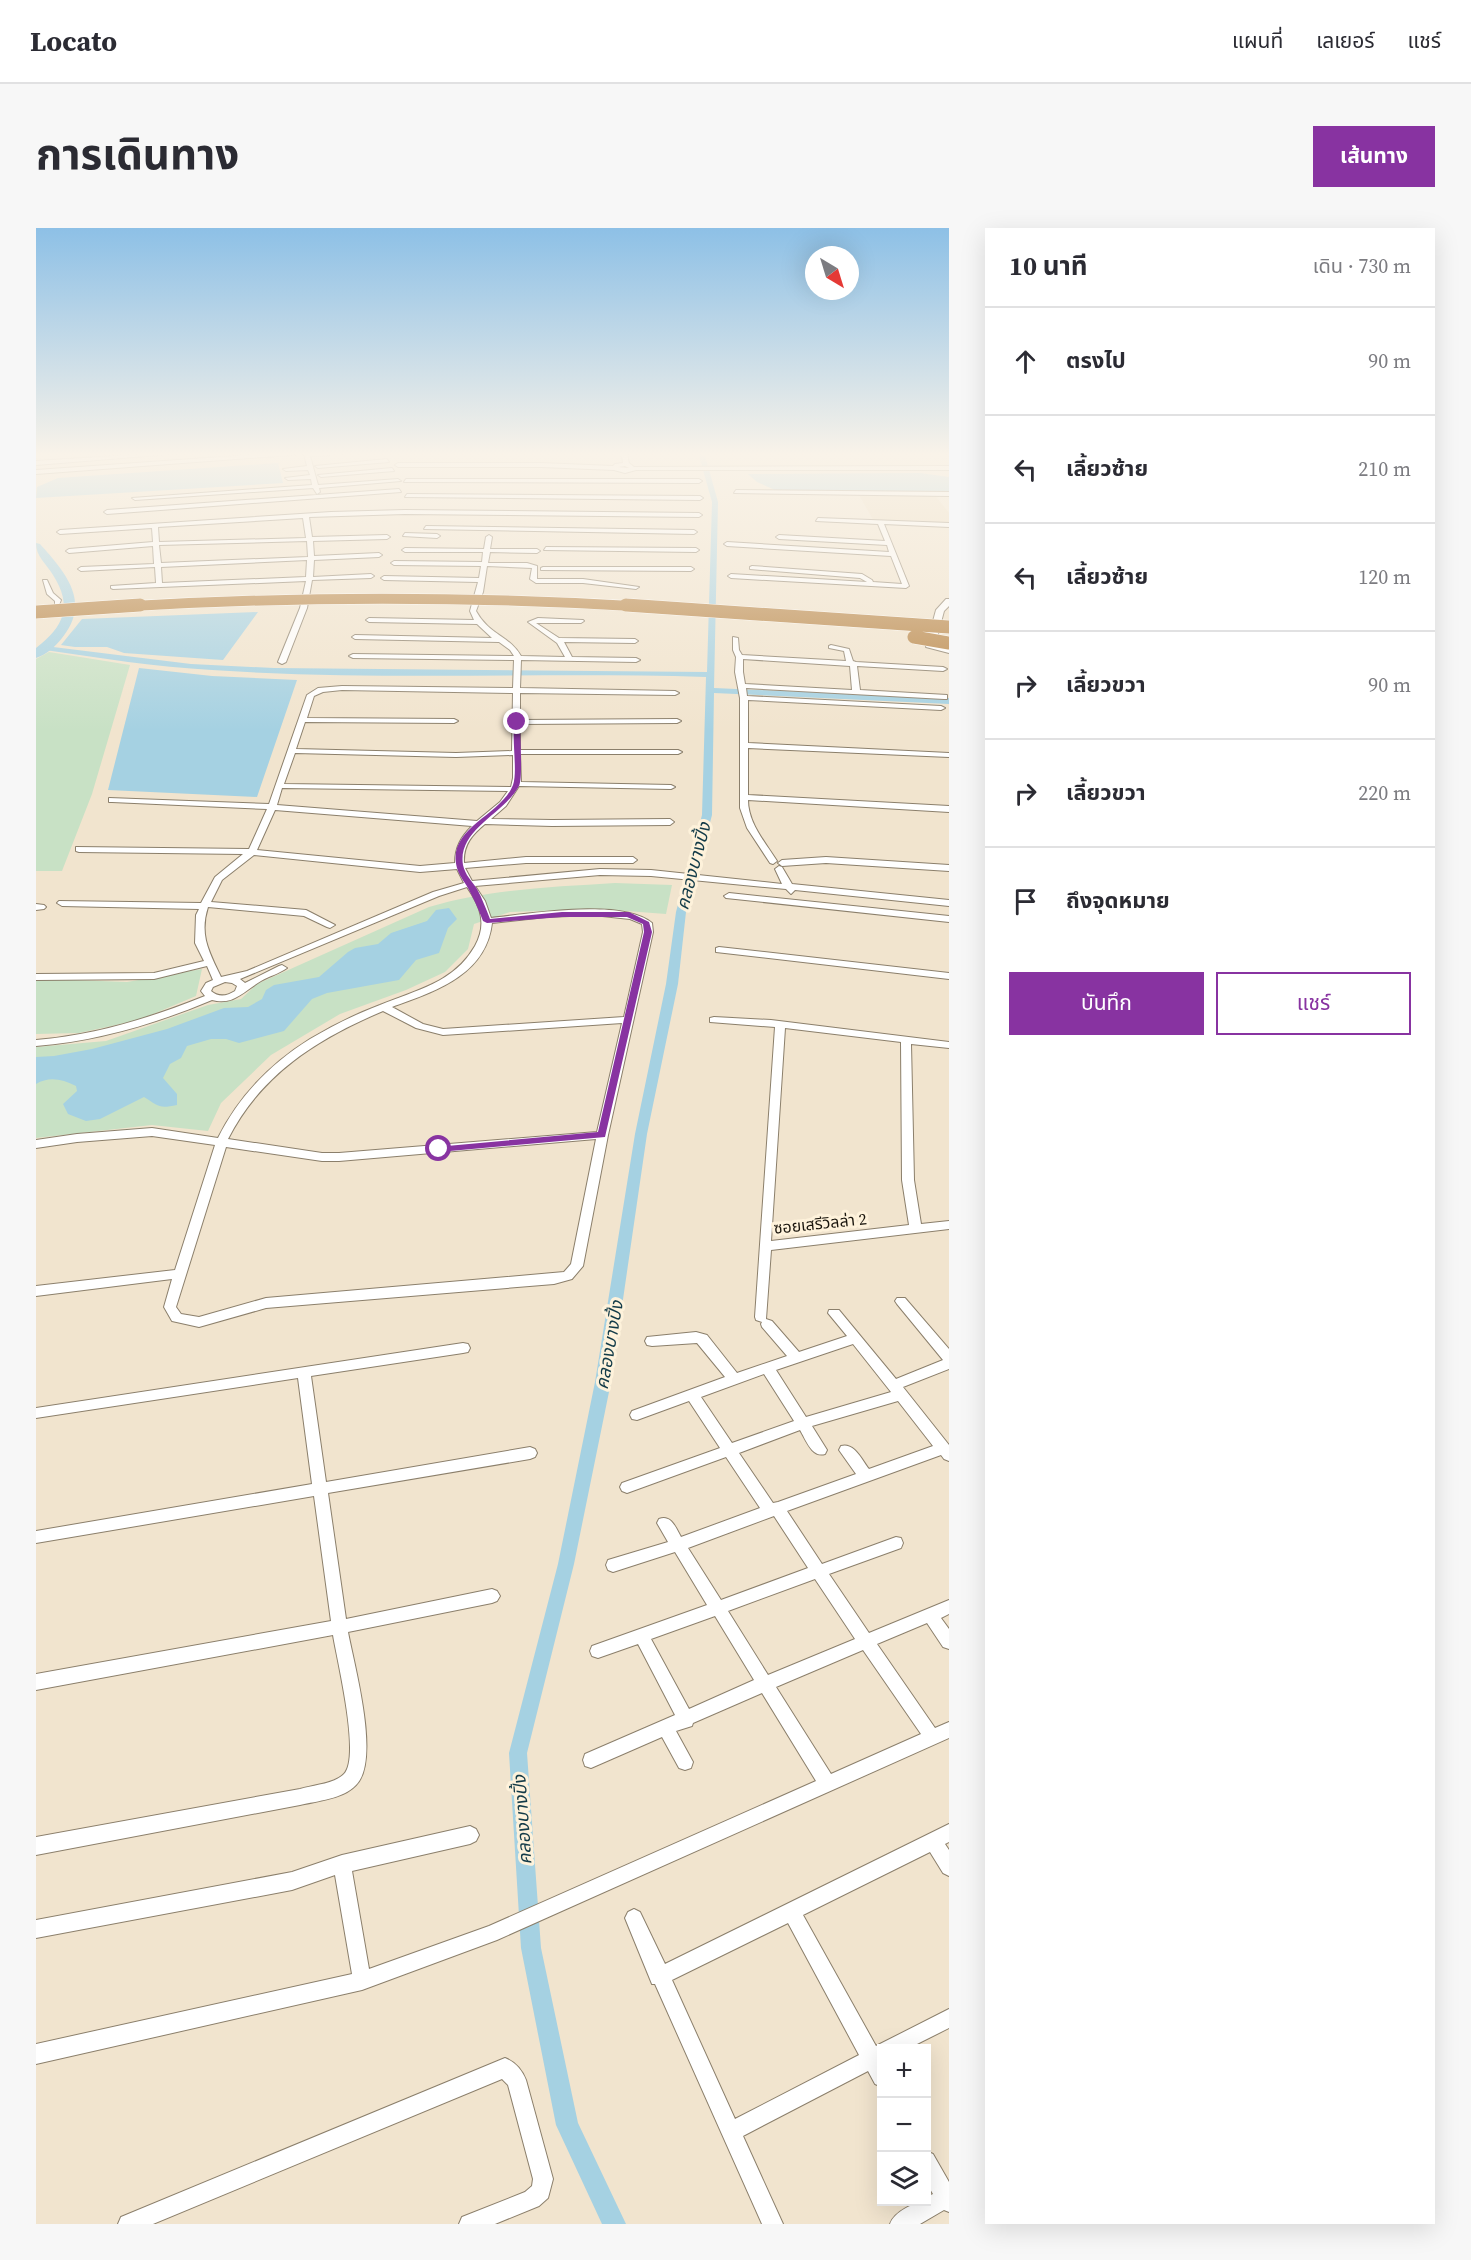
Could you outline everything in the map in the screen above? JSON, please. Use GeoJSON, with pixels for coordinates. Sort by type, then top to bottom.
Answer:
{"type":"FeatureCollection","features":[{"type":"Feature","properties":{"kind":"highway"},"geometry":{"type":"LineString","coordinates":[[36,605],[228,594],[368,591],[568,596],[714,605]]}},
{"type":"Feature","properties":{"kind":"highway"},"geometry":{"type":"LineString","coordinates":[[36,612],[228,601],[432,598],[545,602],[949,627]]}},
{"type":"Feature","properties":{"kind":"highway"},"geometry":{"type":"LineString","coordinates":[[228,601],[563,609],[850,628],[949,643]]}},
{"type":"Feature","properties":{"kind":"highway"},"geometry":{"type":"LineString","coordinates":[[949,615],[815,607],[763,608],[949,621]]}},
{"type":"Feature","properties":{"kind":"highway"},"geometry":{"type":"LineString","coordinates":[[790,625],[868,634]]}},
{"type":"Feature","properties":{"kind":"highway"},"geometry":{"type":"LineString","coordinates":[[899,639],[949,649]]}},
{"type":"Feature","properties":{"kind":"street"},"geometry":{"type":"LineString","coordinates":[[69,551],[142,545]]}},
{"type":"Feature","properties":{"kind":"street"},"geometry":{"type":"LineString","coordinates":[[156,545],[159,584]]}},
{"type":"Feature","properties":{"kind":"street"},"geometry":{"type":"LineString","coordinates":[[282,662],[303,615],[310,577],[310,545]]}},
{"type":"Feature","properties":{"kind":"street"},"geometry":{"type":"LineString","coordinates":[[487,921],[602,914],[629,915],[646,923],[648,932],[602,1135],[577,1266],[568,1276],[554,1279],[266,1304],[198,1322],[177,1318],[170,1307],[222,1141],[228,1124],[238,1109],[283,1063],[333,1028],[436,986],[461,970],[479,947],[487,921],[460,866],[459,852],[463,842],[510,796],[515,786],[518,691],[518,658],[511,647],[486,633],[473,611],[489,545]]}},
{"type":"Feature","properties":{"kind":"street"},"geometry":{"type":"LineString","coordinates":[[626,545],[626,569]]}},
{"type":"Feature","properties":{"kind":"street"},"geometry":{"type":"LineString","coordinates":[[746,545],[893,554]]}},
{"type":"Feature","properties":{"kind":"street"},"geometry":{"type":"LineString","coordinates":[[731,576],[870,583],[906,582],[889,545]]}},
{"type":"Feature","properties":{"kind":"street"},"geometry":{"type":"LineString","coordinates":[[546,549],[696,550]]}},
{"type":"Feature","properties":{"kind":"street"},"geometry":{"type":"LineString","coordinates":[[405,550],[537,550]]}},
{"type":"Feature","properties":{"kind":"street"},"geometry":{"type":"LineString","coordinates":[[81,569],[379,555]]}},
{"type":"Feature","properties":{"kind":"street"},"geometry":{"type":"LineString","coordinates":[[394,563],[533,566],[536,569],[533,579],[536,581],[591,582],[610,586],[636,587]]}},
{"type":"Feature","properties":{"kind":"street"},"geometry":{"type":"LineString","coordinates":[[752,568],[862,576],[870,583]]}},
{"type":"Feature","properties":{"kind":"street"},"geometry":{"type":"LineString","coordinates":[[543,569],[691,569]]}},
{"type":"Feature","properties":{"kind":"street"},"geometry":{"type":"LineString","coordinates":[[113,587],[371,576]]}},
{"type":"Feature","properties":{"kind":"street"},"geometry":{"type":"LineString","coordinates":[[384,578],[482,580]]}},
{"type":"Feature","properties":{"kind":"street"},"geometry":{"type":"LineString","coordinates":[[45,581],[50,594],[58,600],[57,603]]}},
{"type":"Feature","properties":{"kind":"street"},"geometry":{"type":"LineString","coordinates":[[949,600],[940,610],[930,647],[949,649]]}},
{"type":"Feature","properties":{"kind":"street"},"geometry":{"type":"LineString","coordinates":[[369,620],[477,621]]}},
{"type":"Feature","properties":{"kind":"street"},"geometry":{"type":"LineString","coordinates":[[568,660],[566,649],[558,640],[531,622],[538,620],[581,621]]}},
{"type":"Feature","properties":{"kind":"street"},"geometry":{"type":"LineString","coordinates":[[355,637],[500,640]]}},
{"type":"Feature","properties":{"kind":"street"},"geometry":{"type":"LineString","coordinates":[[735,638],[736,650],[740,657],[739,672],[743,692],[743,797],[750,828],[778,864],[791,891]]}},
{"type":"Feature","properties":{"kind":"street"},"geometry":{"type":"LineString","coordinates":[[558,640],[635,641]]}},
{"type":"Feature","properties":{"kind":"street"},"geometry":{"type":"LineString","coordinates":[[831,647],[848,650],[856,692]]}},
{"type":"Feature","properties":{"kind":"street"},"geometry":{"type":"LineString","coordinates":[[353,656],[636,660]]}},
{"type":"Feature","properties":{"kind":"street"},"geometry":{"type":"LineString","coordinates":[[740,657],[947,669]]}},
{"type":"Feature","properties":{"kind":"street"},"geometry":{"type":"LineString","coordinates":[[218,980],[200,943],[201,915],[204,905],[218,879],[252,852],[272,807],[311,695],[321,690],[675,693]]}},
{"type":"Feature","properties":{"kind":"street"},"geometry":{"type":"LineString","coordinates":[[743,692],[856,692],[944,697]]}},
{"type":"Feature","properties":{"kind":"street"},"geometry":{"type":"LineString","coordinates":[[743,692],[941,708]]}},
{"type":"Feature","properties":{"kind":"street"},"geometry":{"type":"LineString","coordinates":[[302,720],[454,721]]}},
{"type":"Feature","properties":{"kind":"street"},"geometry":{"type":"LineString","coordinates":[[517,722],[677,721]]}},
{"type":"Feature","properties":{"kind":"street"},"geometry":{"type":"LineString","coordinates":[[744,745],[949,755]]}},
{"type":"Feature","properties":{"kind":"street"},"geometry":{"type":"LineString","coordinates":[[291,751],[456,755],[678,752]]}},
{"type":"Feature","properties":{"kind":"street"},"geometry":{"type":"LineString","coordinates":[[279,786],[671,787]]}},
{"type":"Feature","properties":{"kind":"street"},"geometry":{"type":"LineString","coordinates":[[743,797],[949,809]]}},
{"type":"Feature","properties":{"kind":"street"},"geometry":{"type":"LineString","coordinates":[[112,800],[272,807],[482,822],[552,824],[670,822]]}},
{"type":"Feature","properties":{"kind":"street"},"geometry":{"type":"LineString","coordinates":[[79,849],[252,852],[420,869],[558,859],[633,860]]}},
{"type":"Feature","properties":{"kind":"street"},"geometry":{"type":"LineString","coordinates":[[778,864],[826,860],[949,868]]}},
{"type":"Feature","properties":{"kind":"street"},"geometry":{"type":"LineString","coordinates":[[211,997],[207,988],[218,980],[250,973],[405,905],[471,887],[607,878],[669,878],[949,920]]}},
{"type":"Feature","properties":{"kind":"street"},"geometry":{"type":"LineString","coordinates":[[36,1043],[121,1031],[159,1019],[211,997],[226,999],[237,995],[259,978],[394,917],[471,887]]}},
{"type":"Feature","properties":{"kind":"street"},"geometry":{"type":"LineString","coordinates":[[728,888],[949,903]]}},
{"type":"Feature","properties":{"kind":"street"},"geometry":{"type":"LineString","coordinates":[[791,891],[949,910]]}},
{"type":"Feature","properties":{"kind":"street"},"geometry":{"type":"LineString","coordinates":[[62,903],[204,905],[306,913],[330,925]]}},
{"type":"Feature","properties":{"kind":"street"},"geometry":{"type":"LineString","coordinates":[[719,950],[949,976]]}},
{"type":"Feature","properties":{"kind":"street"},"geometry":{"type":"LineString","coordinates":[[36,977],[154,976],[209,963]]}},
{"type":"Feature","properties":{"kind":"street"},"geometry":{"type":"LineString","coordinates":[[230,979],[239,982],[241,990]]}},
{"type":"Feature","properties":{"kind":"street"},"geometry":{"type":"LineString","coordinates":[[384,1006],[425,1028],[443,1032],[627,1020]]}},
{"type":"Feature","properties":{"kind":"street"},"geometry":{"type":"LineString","coordinates":[[714,1020],[780,1024],[949,1045]]}},
{"type":"Feature","properties":{"kind":"street"},"geometry":{"type":"LineString","coordinates":[[765,1246],[780,1024]]}},
{"type":"Feature","properties":{"kind":"street"},"geometry":{"type":"LineString","coordinates":[[906,1039],[908,1180],[916,1229]]}},
{"type":"Feature","properties":{"kind":"street"},"geometry":{"type":"LineString","coordinates":[[36,1144],[152,1132],[322,1157],[339,1157],[602,1135]]}},
{"type":"Feature","properties":{"kind":"street","name":"ซอยเสรีวิลล่า 2"},"geometry":{"type":"LineString","coordinates":[[796,1358],[764,1321],[765,1246],[949,1225]]}},
{"type":"Feature","properties":{"kind":"street"},"geometry":{"type":"LineString","coordinates":[[36,1291],[180,1274]]}},
{"type":"Feature","properties":{"kind":"street"},"geometry":{"type":"LineString","coordinates":[[901,1301],[949,1358]]}},
{"type":"Feature","properties":{"kind":"street"},"geometry":{"type":"LineString","coordinates":[[613,1565],[678,1545],[945,1445],[834,1312]]}},
{"type":"Feature","properties":{"kind":"street"},"geometry":{"type":"LineString","coordinates":[[652,1341],[696,1337],[702,1340],[734,1379]]}},
{"type":"Feature","properties":{"kind":"street"},"geometry":{"type":"LineString","coordinates":[[637,1415],[856,1338]]}},
{"type":"Feature","properties":{"kind":"street"},"geometry":{"type":"LineString","coordinates":[[36,1413],[463,1348]]}},
{"type":"Feature","properties":{"kind":"street"},"geometry":{"type":"LineString","coordinates":[[627,1487],[898,1390],[949,1363]]}},
{"type":"Feature","properties":{"kind":"street"},"geometry":{"type":"LineString","coordinates":[[767,1368],[820,1449]]}},
{"type":"Feature","properties":{"kind":"street"},"geometry":{"type":"LineString","coordinates":[[36,1846],[300,1797],[338,1787],[351,1779],[358,1762],[359,1737],[339,1627],[304,1371]]}},
{"type":"Feature","properties":{"kind":"street"},"geometry":{"type":"LineString","coordinates":[[692,1394],[932,1737]]}},
{"type":"Feature","properties":{"kind":"street"},"geometry":{"type":"LineString","coordinates":[[846,1450],[866,1476]]}},
{"type":"Feature","properties":{"kind":"street"},"geometry":{"type":"LineString","coordinates":[[36,1537],[530,1453]]}},
{"type":"Feature","properties":{"kind":"street"},"geometry":{"type":"LineString","coordinates":[[664,1523],[827,1783]]}},
{"type":"Feature","properties":{"kind":"street"},"geometry":{"type":"LineString","coordinates":[[598,1651],[642,1637],[896,1543]]}},
{"type":"Feature","properties":{"kind":"street"},"geometry":{"type":"LineString","coordinates":[[36,1682],[339,1627],[492,1596]]}},
{"type":"Feature","properties":{"kind":"street"},"geometry":{"type":"LineString","coordinates":[[591,1761],[764,1684],[868,1643],[949,1607]]}},
{"type":"Feature","properties":{"kind":"street"},"geometry":{"type":"LineString","coordinates":[[930,1615],[949,1642]]}},
{"type":"Feature","properties":{"kind":"street"},"geometry":{"type":"LineString","coordinates":[[642,1637],[686,1720]]}},
{"type":"Feature","properties":{"kind":"street"},"geometry":{"type":"LineString","coordinates":[[666,1728],[685,1762]]}},
{"type":"Feature","properties":{"kind":"street"},"geometry":{"type":"LineString","coordinates":[[36,2054],[362,1981],[490,1934],[554,1907],[949,1730]]}},
{"type":"Feature","properties":{"kind":"street"},"geometry":{"type":"LineString","coordinates":[[36,1929],[292,1881],[342,1864],[470,1835]]}},
{"type":"Feature","properties":{"kind":"street"},"geometry":{"type":"LineString","coordinates":[[660,1977],[941,1836],[949,1867]]}},
{"type":"Feature","properties":{"kind":"street"},"geometry":{"type":"LineString","coordinates":[[342,1864],[362,1981]]}},
{"type":"Feature","properties":{"kind":"street"},"geometry":{"type":"LineString","coordinates":[[731,2132],[877,2056],[791,1911]]}},
{"type":"Feature","properties":{"kind":"street"},"geometry":{"type":"LineString","coordinates":[[634,1918],[773,2224]]}},
{"type":"Feature","properties":{"kind":"street"},"geometry":{"type":"LineString","coordinates":[[900,2044],[949,2018]]}},
{"type":"Feature","properties":{"kind":"street"},"geometry":{"type":"LineString","coordinates":[[128,2224],[505,2068],[516,2080],[543,2179],[541,2191],[532,2199],[469,2224]]}},
{"type":"Feature","properties":{"kind":"street"},"geometry":{"type":"LineString","coordinates":[[900,2224],[948,2199],[931,2168]]}},
{"type":"Feature","properties":{"kind":"green space"},"geometry":{"type":"Polygon","coordinates":[[[49,652],[130,665],[92,794],[62,871],[36,871],[36,659],[49,652]]]}},
{"type":"Feature","properties":{"kind":"green space"},"geometry":{"type":"Polygon","coordinates":[[[615,883],[672,885],[666,914],[600,909],[510,912],[474,924],[468,949],[445,972],[406,990],[340,1014],[271,1055],[221,1103],[208,1131],[152,1125],[36,1138],[36,1047],[106,1041],[208,1005],[241,999],[257,984],[429,907],[498,893],[615,883]]]}},
{"type":"Feature","properties":{"kind":"green space"},"geometry":{"type":"Polygon","coordinates":[[[202,969],[196,996],[139,1020],[79,1033],[36,1034],[36,981],[48,979],[127,982],[202,969]]]}},
{"type":"Feature","properties":{"kind":"water"},"geometry":{"type":"Polygon","coordinates":[[[258,612],[223,660],[124,653],[107,647],[61,645],[82,619],[258,612]]]}},
{"type":"Feature","properties":{"kind":"water"},"geometry":{"type":"Polygon","coordinates":[[[139,668],[212,676],[297,680],[257,797],[108,790],[139,668]]]}},
{"type":"Feature","properties":{"kind":"water"},"geometry":{"type":"Polygon","coordinates":[[[449,908],[457,919],[448,928],[439,953],[416,960],[399,980],[327,993],[312,999],[284,1031],[239,1043],[226,1039],[211,1039],[187,1046],[181,1058],[170,1064],[163,1078],[177,1094],[177,1105],[159,1106],[144,1097],[100,1119],[86,1121],[68,1114],[63,1104],[77,1091],[76,1086],[56,1079],[36,1084],[36,1057],[92,1049],[167,1029],[224,1008],[248,1007],[262,999],[266,990],[274,985],[319,977],[355,948],[378,944],[391,933],[427,921],[436,910],[449,908]]]}},
{"type":"Feature","properties":{"kind":"waterway","name":"คลองบางปิ้ง"},"geometry":{"type":"LineString","coordinates":[[711,675],[714,545]]}},
{"type":"Feature","properties":{"kind":"waterway"},"geometry":{"type":"LineString","coordinates":[[36,546],[59,575],[70,602],[70,615],[64,628],[53,641],[36,654]]}},
{"type":"Feature","properties":{"kind":"waterway"},"geometry":{"type":"LineString","coordinates":[[45,648],[149,662],[274,671],[586,672],[711,675]]}},
{"type":"Feature","properties":{"kind":"waterway","name":"คลองบางปิ้ง"},"geometry":{"type":"LineString","coordinates":[[710,690],[711,675]]}},
{"type":"Feature","properties":{"kind":"waterway","name":"คลองบางปิ้ง"},"geometry":{"type":"LineString","coordinates":[[614,2224],[567,2125],[531,1948],[518,1753],[566,1564],[603,1382],[641,1134],[672,984],[681,912],[707,815],[710,690]]}},
{"type":"Feature","properties":{"kind":"waterway"},"geometry":{"type":"LineString","coordinates":[[710,690],[949,701]]}},
{"type":"Feature","properties":{"kind":"route"},"geometry":{"type":"LineString","coordinates":[[439,1149],[602,1135],[648,932],[646,923],[629,915],[562,914],[487,921],[473,890],[464,878],[459,852],[471,831],[500,807],[517,784],[517,722]]}}]}
